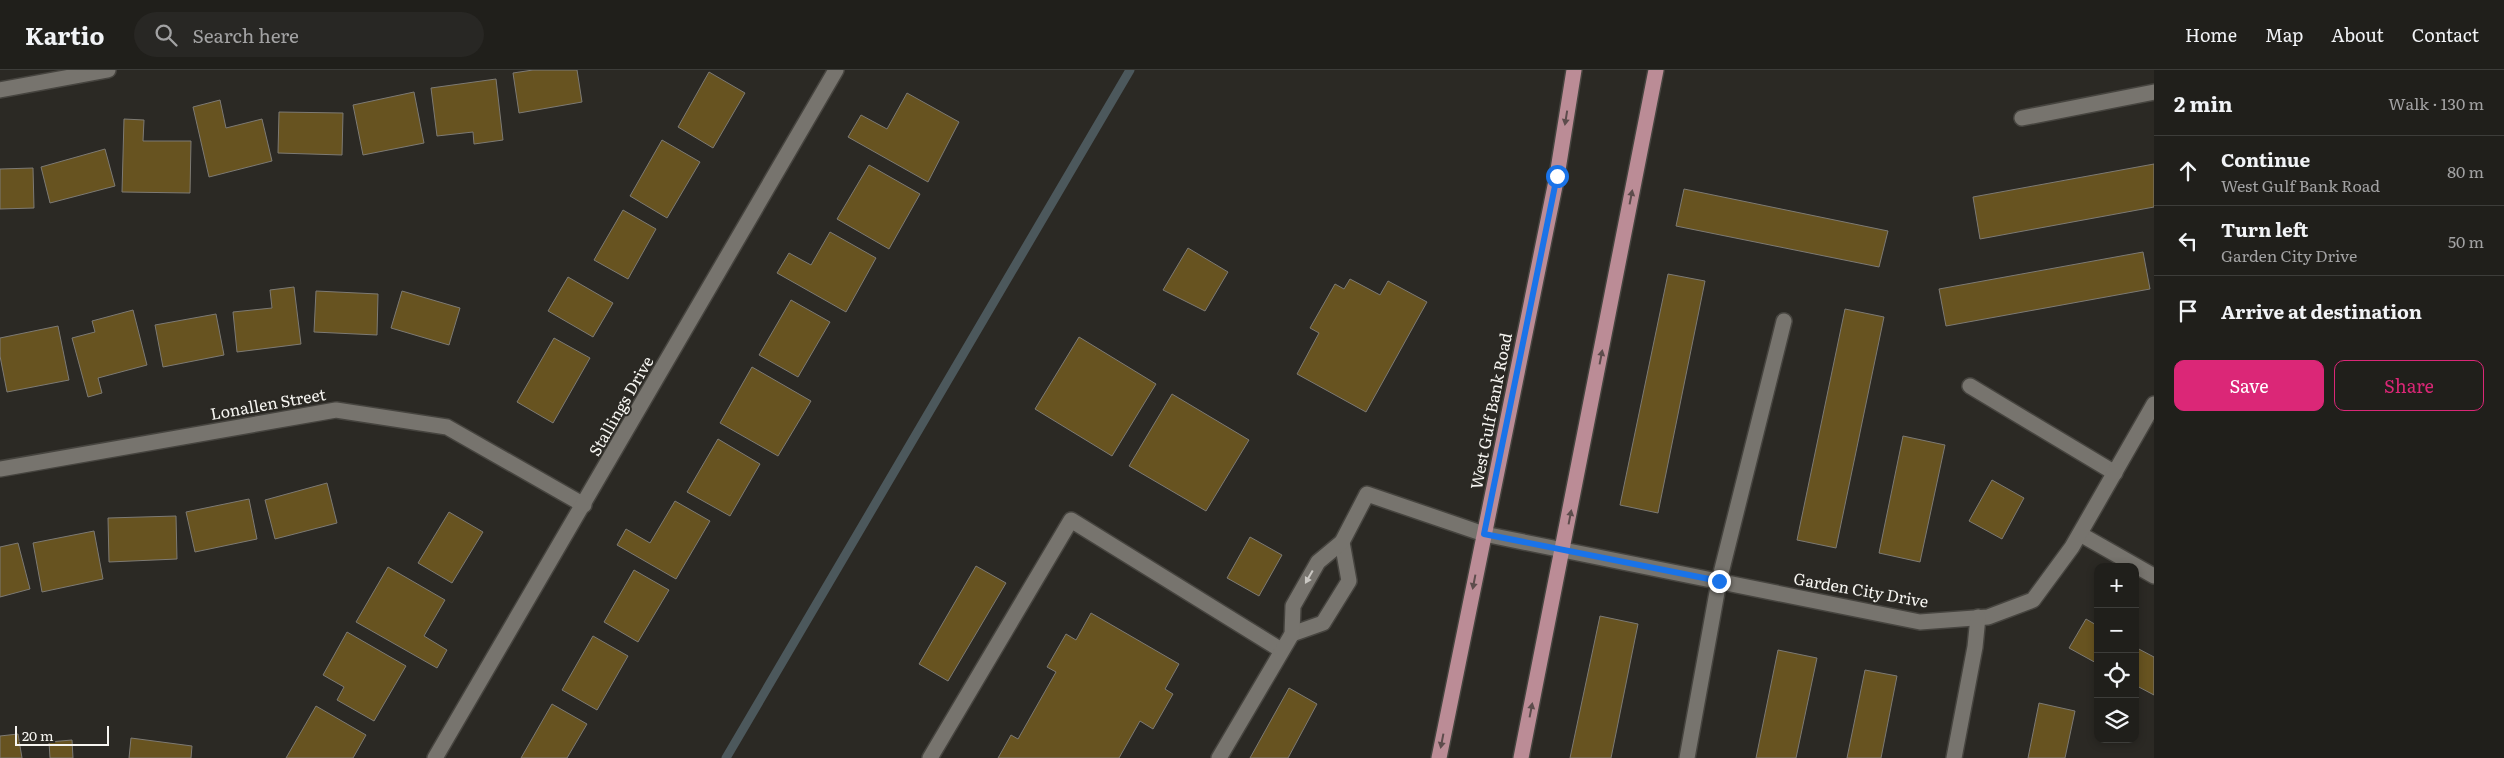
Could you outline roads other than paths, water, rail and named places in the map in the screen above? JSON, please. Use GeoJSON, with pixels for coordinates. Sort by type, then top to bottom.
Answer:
{"type":"FeatureCollection","features":[{"type":"Feature","properties":{"kind":"main road","name":"West Gulf Bank Road"},"geometry":{"type":"LineString","coordinates":[[1439,758],[1557,176],[1574,70]]}},
{"type":"Feature","properties":{"kind":"main road"},"geometry":{"type":"LineString","coordinates":[[1521,758],[1656,70]]}},
{"type":"Feature","properties":{"kind":"street"},"geometry":{"type":"LineString","coordinates":[[0,90],[108,70]]}},
{"type":"Feature","properties":{"kind":"street","name":"Stallings Drive"},"geometry":{"type":"LineString","coordinates":[[435,758],[836,70]]}},
{"type":"Feature","properties":{"kind":"street"},"geometry":{"type":"LineString","coordinates":[[2022,118],[2154,92]]}},
{"type":"Feature","properties":{"kind":"street"},"geometry":{"type":"LineString","coordinates":[[1687,758],[1719,581],[1784,321]]}},
{"type":"Feature","properties":{"kind":"street"},"geometry":{"type":"LineString","coordinates":[[1970,386],[2115,473]]}},
{"type":"Feature","properties":{"kind":"street","name":"Garden City Drive"},"geometry":{"type":"LineString","coordinates":[[1342,542],[1367,494],[1484,534],[1920,622],[1988,616],[2034,600],[2080,534],[2154,404]]}},
{"type":"Feature","properties":{"kind":"street","name":"Lonallen Street"},"geometry":{"type":"LineString","coordinates":[[0,469],[336,410],[447,427],[584,505]]}},
{"type":"Feature","properties":{"kind":"street"},"geometry":{"type":"LineString","coordinates":[[930,758],[1071,520],[1282,650]]}},
{"type":"Feature","properties":{"kind":"street"},"geometry":{"type":"LineString","coordinates":[[2080,534],[2154,576]]}},
{"type":"Feature","properties":{"kind":"street"},"geometry":{"type":"LineString","coordinates":[[1219,758],[1292,634],[1293,606],[1318,562],[1342,542],[1350,580],[1323,623],[1292,634]]}},
{"type":"Feature","properties":{"kind":"street"},"geometry":{"type":"LineString","coordinates":[[1954,758],[1975,647],[1978,617]]}},
{"type":"Feature","properties":{"kind":"waterway"},"geometry":{"type":"LineString","coordinates":[[726,758],[1130,70]]}}]}
